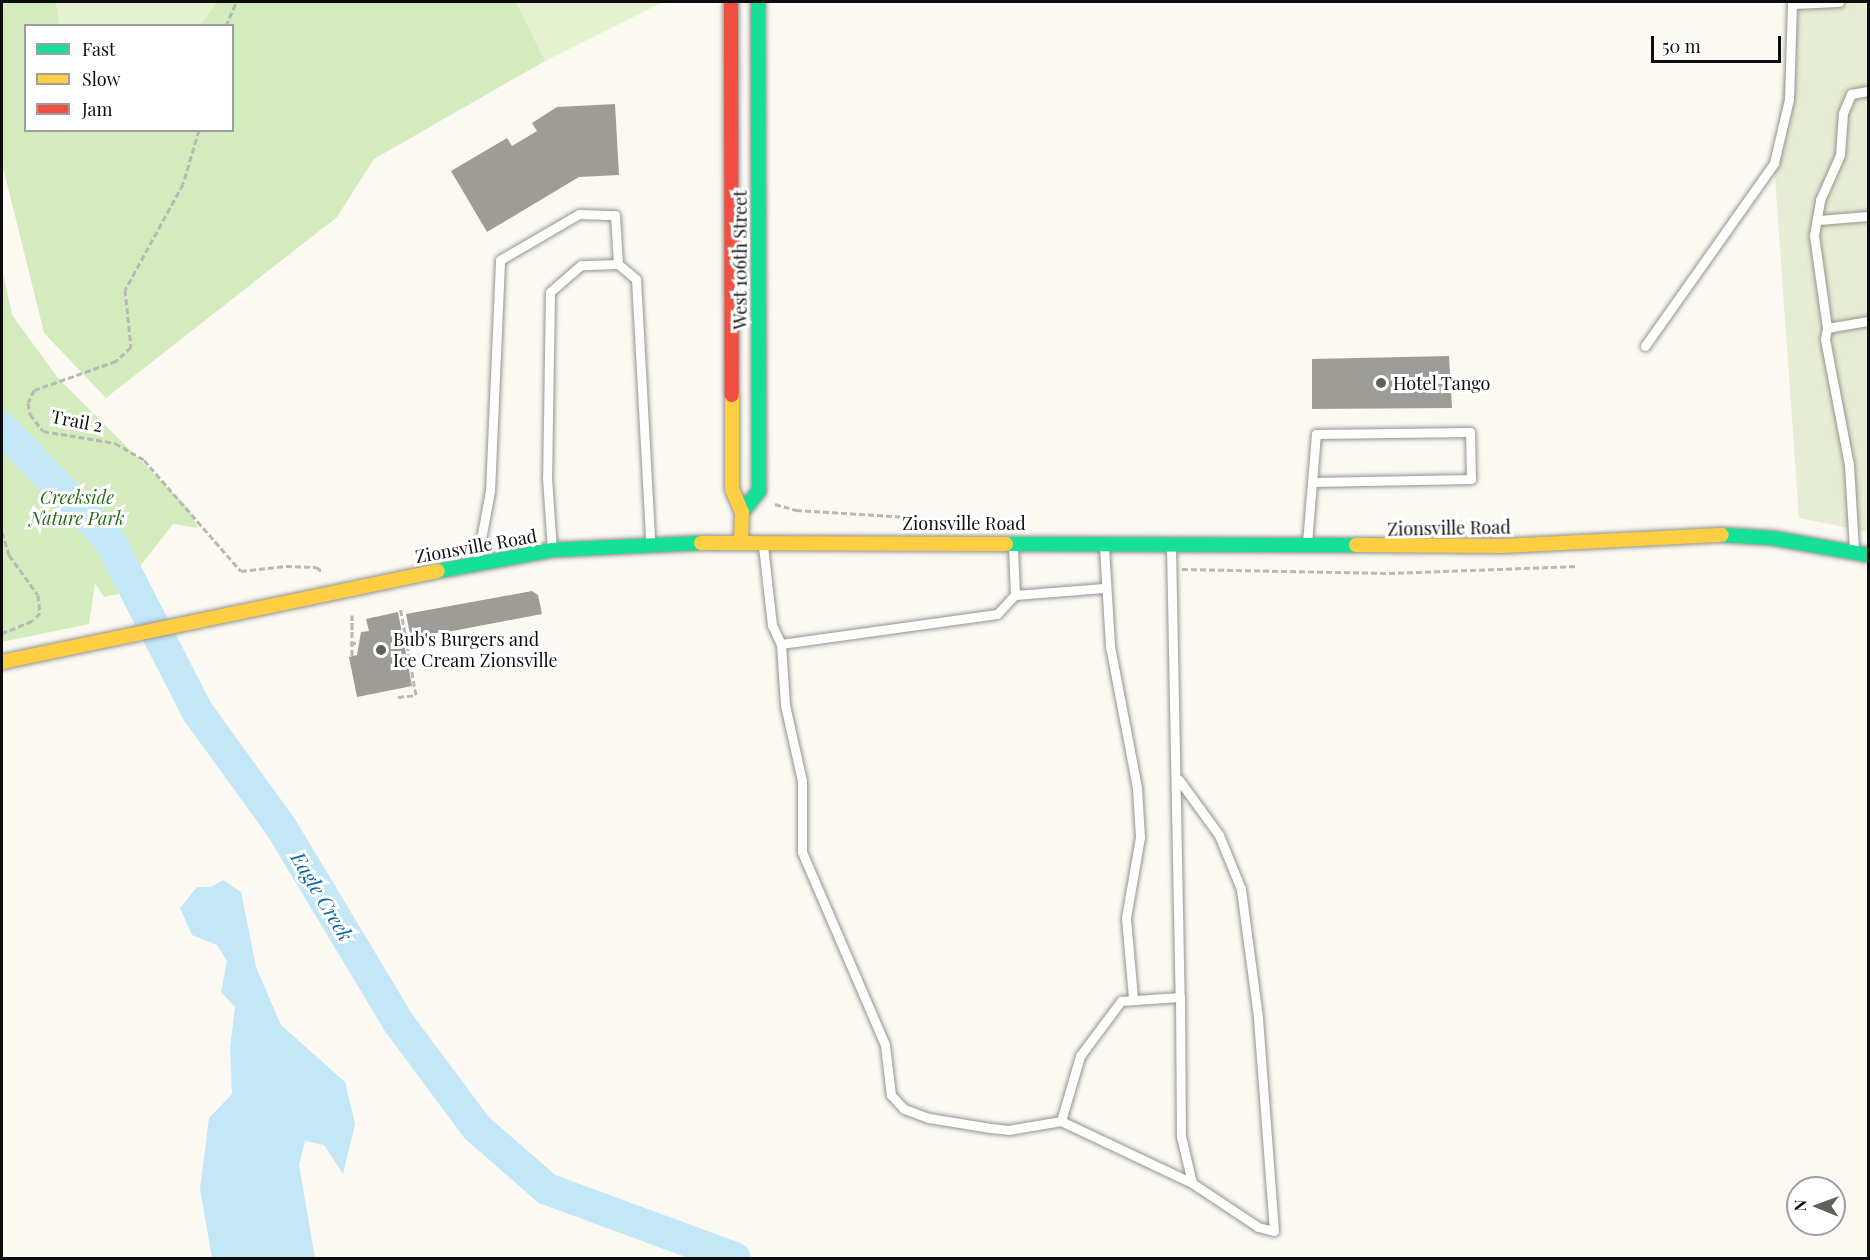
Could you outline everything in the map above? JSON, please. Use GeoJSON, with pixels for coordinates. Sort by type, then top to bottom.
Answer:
{"type":"FeatureCollection","features":[{"type":"Feature","properties":{"kind":"main road","name":"West 106th Street"},"geometry":{"type":"LineString","coordinates":[[731,2],[732,489],[742,512],[741,541]]}},
{"type":"Feature","properties":{"kind":"main road","name":"West 106th Street"},"geometry":{"type":"LineString","coordinates":[[742,512],[759,491],[758,2]]}},
{"type":"Feature","properties":{"kind":"main road","name":"Zionsville Road"},"geometry":{"type":"LineString","coordinates":[[2,662],[476,563],[552,550],[650,543],[1012,541],[1502,546],[1713,535],[1772,538],[1869,555]]}},
{"type":"Feature","properties":{"kind":"lane"},"geometry":{"type":"LineString","coordinates":[[1645,346],[1774,163],[1789,99],[1792,3],[1839,2]]}},
{"type":"Feature","properties":{"kind":"lane"},"geometry":{"type":"LineString","coordinates":[[1854,552],[1849,465],[1825,339],[1827,328],[1815,235],[1819,220],[1820,200],[1840,155],[1843,113],[1851,94],[1869,91]]}},
{"type":"Feature","properties":{"kind":"lane"},"geometry":{"type":"LineString","coordinates":[[476,563],[490,491],[500,260],[579,214],[615,215],[618,264]]}},
{"type":"Feature","properties":{"kind":"lane"},"geometry":{"type":"LineString","coordinates":[[1819,220],[1869,216]]}},
{"type":"Feature","properties":{"kind":"lane"},"geometry":{"type":"LineString","coordinates":[[552,550],[547,478],[550,292],[581,265],[618,264],[636,279],[650,543]]}},
{"type":"Feature","properties":{"kind":"lane"},"geometry":{"type":"LineString","coordinates":[[1827,328],[1869,321]]}},
{"type":"Feature","properties":{"kind":"lane"},"geometry":{"type":"LineString","coordinates":[[1307,545],[1312,482],[1316,434],[1470,432],[1471,479],[1312,482]]}},
{"type":"Feature","properties":{"kind":"lane"},"geometry":{"type":"LineString","coordinates":[[763,541],[772,625],[781,644],[785,705],[802,782],[802,852],[885,1045],[891,1095],[904,1109],[929,1118],[990,1128],[1008,1130],[1061,1121],[1192,1183],[1258,1227],[1274,1231],[1258,1017],[1241,889],[1219,835],[1179,780]]}},
{"type":"Feature","properties":{"kind":"lane"},"geometry":{"type":"LineString","coordinates":[[1012,541],[1015,595]]}},
{"type":"Feature","properties":{"kind":"lane"},"geometry":{"type":"LineString","coordinates":[[1104,542],[1104,588],[1120,713],[1137,788],[1140,837],[1126,918],[1133,998]]}},
{"type":"Feature","properties":{"kind":"lane"},"geometry":{"type":"LineString","coordinates":[[1171,542],[1179,780],[1175,868],[1180,997],[1181,1136],[1192,1183]]}},
{"type":"Feature","properties":{"kind":"lane"},"geometry":{"type":"LineString","coordinates":[[781,644],[997,614],[1015,595],[1104,588]]}},
{"type":"Feature","properties":{"kind":"lane"},"geometry":{"type":"LineString","coordinates":[[1061,1121],[1080,1056],[1122,1001],[1133,998],[1180,997]]}},
{"type":"Feature","properties":{"kind":"path"},"geometry":{"type":"LineString","coordinates":[[227,24],[236,2]]}},
{"type":"Feature","properties":{"kind":"path","name":"Trail 2"},"geometry":{"type":"LineString","coordinates":[[199,132],[183,184],[125,290],[131,347],[116,361],[34,390],[28,403],[30,414],[43,431],[115,443],[144,460],[241,571],[316,567],[324,577]]}},
{"type":"Feature","properties":{"kind":"path"},"geometry":{"type":"LineString","coordinates":[[2,532],[9,555],[38,595],[40,613],[2,633]]}},
{"type":"Feature","properties":{"kind":"path"},"geometry":{"type":"LineString","coordinates":[[398,697],[416,694],[400,606]]}},
{"type":"Feature","properties":{"kind":"path"},"geometry":{"type":"LineString","coordinates":[[352,615],[350,644],[352,656]]}},
{"type":"Feature","properties":{"kind":"path"},"geometry":{"type":"LineString","coordinates":[[350,644],[359,642]]}},
{"type":"Feature","properties":{"kind":"green space"},"geometry":{"type":"Polygon","coordinates":[[[2,2],[56,2],[59,24],[24,24],[24,132],[234,132],[234,24],[202,24],[217,2],[516,2],[545,61],[374,159],[337,217],[106,398],[44,333],[2,163],[2,2]]]}},
{"type":"Feature","properties":{"kind":"green space"},"geometry":{"type":"Polygon","coordinates":[[[54,2],[217,2],[202,24],[59,24],[54,2]]]}},
{"type":"Feature","properties":{"kind":"green space"},"geometry":{"type":"Polygon","coordinates":[[[516,2],[663,2],[545,61],[516,2]]]}},
{"type":"Feature","properties":{"kind":"green space"},"geometry":{"type":"Polygon","coordinates":[[[1868,2],[1868,532],[1799,518],[1774,163],[1792,4],[1868,2]]]}},
{"type":"Feature","properties":{"kind":"green space","name":"Creekside Nature Park"},"geometry":{"type":"Polygon","coordinates":[[[2,268],[12,315],[58,378],[189,509],[198,528],[173,524],[118,594],[104,597],[95,583],[89,624],[2,642],[2,268]]]}},
{"type":"Feature","properties":{"kind":"water"},"geometry":{"type":"Polygon","coordinates":[[[223,880],[241,892],[256,967],[281,1025],[345,1082],[355,1124],[343,1174],[324,1145],[305,1141],[299,1165],[315,1258],[212,1258],[200,1189],[209,1118],[232,1094],[230,1048],[235,1007],[221,992],[227,961],[217,945],[192,935],[180,908],[197,887],[211,887],[223,880]]]}},
{"type":"Feature","properties":{"kind":"building"},"geometry":{"type":"Polygon","coordinates":[[[615,104],[619,175],[579,177],[487,232],[451,171],[507,138],[512,146],[537,131],[532,123],[557,107],[615,104]]]}},
{"type":"Feature","properties":{"kind":"building","name":"Hotel Tango"},"geometry":{"type":"Polygon","coordinates":[[[1449,356],[1452,408],[1312,409],[1312,359],[1449,356]]]}},
{"type":"Feature","properties":{"kind":"building"},"geometry":{"type":"Polygon","coordinates":[[[532,591],[538,595],[542,614],[411,639],[406,614],[532,591]]]}},
{"type":"Feature","properties":{"kind":"building","name":"Bub's Burgers and Ice Cream Zionsville"},"geometry":{"type":"Polygon","coordinates":[[[398,612],[412,686],[357,697],[349,657],[357,655],[361,632],[369,631],[366,619],[398,612]]]}},
{"type":"Feature","properties":{"kind":"waterway","name":"Eagle Creek"},"geometry":{"type":"LineString","coordinates":[[2,428],[109,539],[197,711],[281,827],[398,1022],[477,1128],[547,1189],[735,1258]]}},
{"type":"Feature","properties":{"kind":"traffic: fast"},"geometry":{"type":"LineString","coordinates":[[742,512],[759,491],[758,2]]}},
{"type":"Feature","properties":{"kind":"traffic: fast"},"geometry":{"type":"LineString","coordinates":[[1722,535],[1772,538],[1868,555]]}},
{"type":"Feature","properties":{"kind":"traffic: fast"},"geometry":{"type":"LineString","coordinates":[[438,571],[552,550],[701,543]]}},
{"type":"Feature","properties":{"kind":"traffic: fast"},"geometry":{"type":"LineString","coordinates":[[1006,544],[1356,545]]}},
{"type":"Feature","properties":{"kind":"traffic: slow"},"geometry":{"type":"LineString","coordinates":[[732,395],[732,489],[742,512],[741,541]]}},
{"type":"Feature","properties":{"kind":"traffic: slow"},"geometry":{"type":"LineString","coordinates":[[1356,545],[1502,546],[1722,535]]}},
{"type":"Feature","properties":{"kind":"traffic: slow"},"geometry":{"type":"LineString","coordinates":[[701,543],[1006,544]]}},
{"type":"Feature","properties":{"kind":"traffic: slow"},"geometry":{"type":"LineString","coordinates":[[2,662],[438,571]]}},
{"type":"Feature","properties":{"kind":"traffic: jam"},"geometry":{"type":"LineString","coordinates":[[731,2],[732,395]]}},
{"type":"Feature","properties":{"kind":"place","name":"Hotel Tango"},"geometry":{"type":"Point","coordinates":[1381,383]}},
{"type":"Feature","properties":{"kind":"place","name":"Bub's Burgers and Ice Cream Zionsville"},"geometry":{"type":"Point","coordinates":[381,650]}}]}
